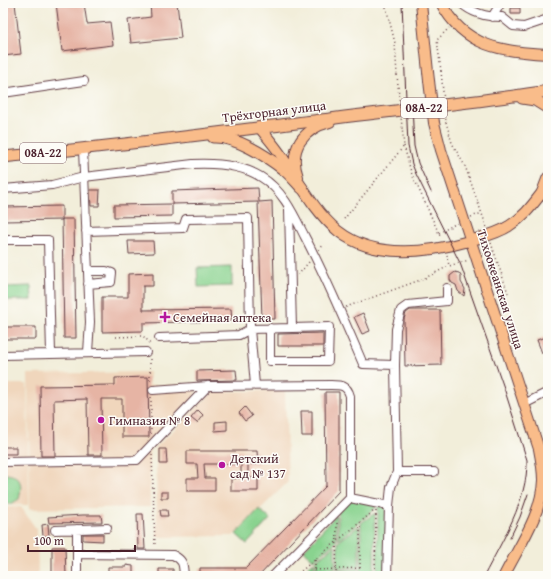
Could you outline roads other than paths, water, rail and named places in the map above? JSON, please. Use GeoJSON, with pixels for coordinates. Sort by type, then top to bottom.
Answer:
{"type":"FeatureCollection","features":[{"type":"Feature","properties":{"kind":"highway","name":"Трёхгорная улица"},"geometry":{"type":"LineString","coordinates":[[3,157],[83,149],[172,137],[488,100],[548,91]]}},
{"type":"Feature","properties":{"kind":"highway"},"geometry":{"type":"LineString","coordinates":[[488,100],[522,98],[535,100],[548,108]]}},
{"type":"Feature","properties":{"kind":"highway"},"geometry":{"type":"LineString","coordinates":[[172,137],[218,137],[235,141],[284,169],[302,188]]}},
{"type":"Feature","properties":{"kind":"highway"},"geometry":{"type":"LineString","coordinates":[[545,188],[548,178]]}},
{"type":"Feature","properties":{"kind":"main road","name":"Тихоокеанская улица"},"geometry":{"type":"LineString","coordinates":[[421,3],[434,123],[441,150],[545,469],[541,495],[536,511],[504,576]]}},
{"type":"Feature","properties":{"kind":"main road"},"geometry":{"type":"LineString","coordinates":[[441,3],[454,23],[465,34],[483,43],[501,50],[522,53],[548,54]]}},
{"type":"Feature","properties":{"kind":"main road"},"geometry":{"type":"LineString","coordinates":[[302,188],[296,171],[295,159],[297,148],[302,138],[321,124],[360,115]]}},
{"type":"Feature","properties":{"kind":"main road"},"geometry":{"type":"LineString","coordinates":[[259,127],[283,158],[302,188],[322,215],[338,231],[358,243],[379,249],[396,252],[418,251],[445,247],[489,235],[508,227],[523,215],[536,202],[545,188]]}},
{"type":"Feature","properties":{"kind":"street"},"geometry":{"type":"LineString","coordinates":[[461,3],[476,12],[492,17],[502,17],[513,26],[524,27],[548,19]]}},
{"type":"Feature","properties":{"kind":"street"},"geometry":{"type":"LineString","coordinates":[[492,17],[500,3]]}},
{"type":"Feature","properties":{"kind":"street"},"geometry":{"type":"LineString","coordinates":[[3,93],[84,81]]}},
{"type":"Feature","properties":{"kind":"street"},"geometry":{"type":"LineString","coordinates":[[83,149],[90,322],[88,352]]}},
{"type":"Feature","properties":{"kind":"street"},"geometry":{"type":"LineString","coordinates":[[3,189],[52,185],[84,177],[210,164],[245,169],[261,177],[275,188],[289,206],[340,309],[363,364],[395,365]]}},
{"type":"Feature","properties":{"kind":"street"},"geometry":{"type":"LineString","coordinates":[[289,206],[292,328]]}},
{"type":"Feature","properties":{"kind":"street"},"geometry":{"type":"LineString","coordinates":[[86,232],[183,228],[186,219],[248,218],[250,329],[255,385]]}},
{"type":"Feature","properties":{"kind":"street"},"geometry":{"type":"LineString","coordinates":[[3,240],[48,240],[51,353]]}},
{"type":"Feature","properties":{"kind":"street"},"geometry":{"type":"LineString","coordinates":[[88,271],[106,271],[112,273],[111,282],[88,284]]}},
{"type":"Feature","properties":{"kind":"street"},"geometry":{"type":"LineString","coordinates":[[387,576],[389,506],[391,487],[397,472],[395,365],[396,329],[401,310],[408,305],[447,301],[447,288]]}},
{"type":"Feature","properties":{"kind":"street"},"geometry":{"type":"LineString","coordinates":[[159,338],[239,336],[250,329],[270,328],[329,327],[328,361],[270,361],[270,328]]}},
{"type":"Feature","properties":{"kind":"street"},"geometry":{"type":"LineString","coordinates":[[3,355],[88,352],[148,353]]}},
{"type":"Feature","properties":{"kind":"street"},"geometry":{"type":"LineString","coordinates":[[151,392],[208,386],[255,385],[337,385],[344,386],[348,390],[350,396],[350,498],[273,576]]}},
{"type":"Feature","properties":{"kind":"street"},"geometry":{"type":"LineString","coordinates":[[3,462],[137,460],[208,386]]}},
{"type":"Feature","properties":{"kind":"street"},"geometry":{"type":"LineString","coordinates":[[524,404],[548,392]]}},
{"type":"Feature","properties":{"kind":"street"},"geometry":{"type":"LineString","coordinates":[[397,472],[434,472]]}},
{"type":"Feature","properties":{"kind":"street"},"geometry":{"type":"LineString","coordinates":[[350,498],[389,506]]}},
{"type":"Feature","properties":{"kind":"street"},"geometry":{"type":"LineString","coordinates":[[55,530],[107,528]]}},
{"type":"Feature","properties":{"kind":"street"},"geometry":{"type":"LineString","coordinates":[[77,529],[77,576]]}},
{"type":"Feature","properties":{"kind":"street"},"geometry":{"type":"LineString","coordinates":[[77,554],[173,555],[181,559],[184,576]]}},
{"type":"Feature","properties":{"kind":"tram line"},"geometry":{"type":"LineString","coordinates":[[402,3],[408,146],[412,164],[460,263],[504,388],[527,460],[526,475],[519,505],[513,520],[484,576]]}},
{"type":"Feature","properties":{"kind":"tram line"},"geometry":{"type":"LineString","coordinates":[[412,105],[414,146],[418,163],[431,192]]}},
{"type":"Feature","properties":{"kind":"tram line"},"geometry":{"type":"LineString","coordinates":[[510,538],[520,517],[528,494]]}},
{"type":"Feature","properties":{"kind":"place","name":"Семейная аптека"},"geometry":{"type":"Point","coordinates":[165,317]}},
{"type":"Feature","properties":{"kind":"place","name":"Гимназия № 8"},"geometry":{"type":"Point","coordinates":[101,420]}},
{"type":"Feature","properties":{"kind":"place","name":"Детский сад № 137"},"geometry":{"type":"Point","coordinates":[222,465]}}]}
